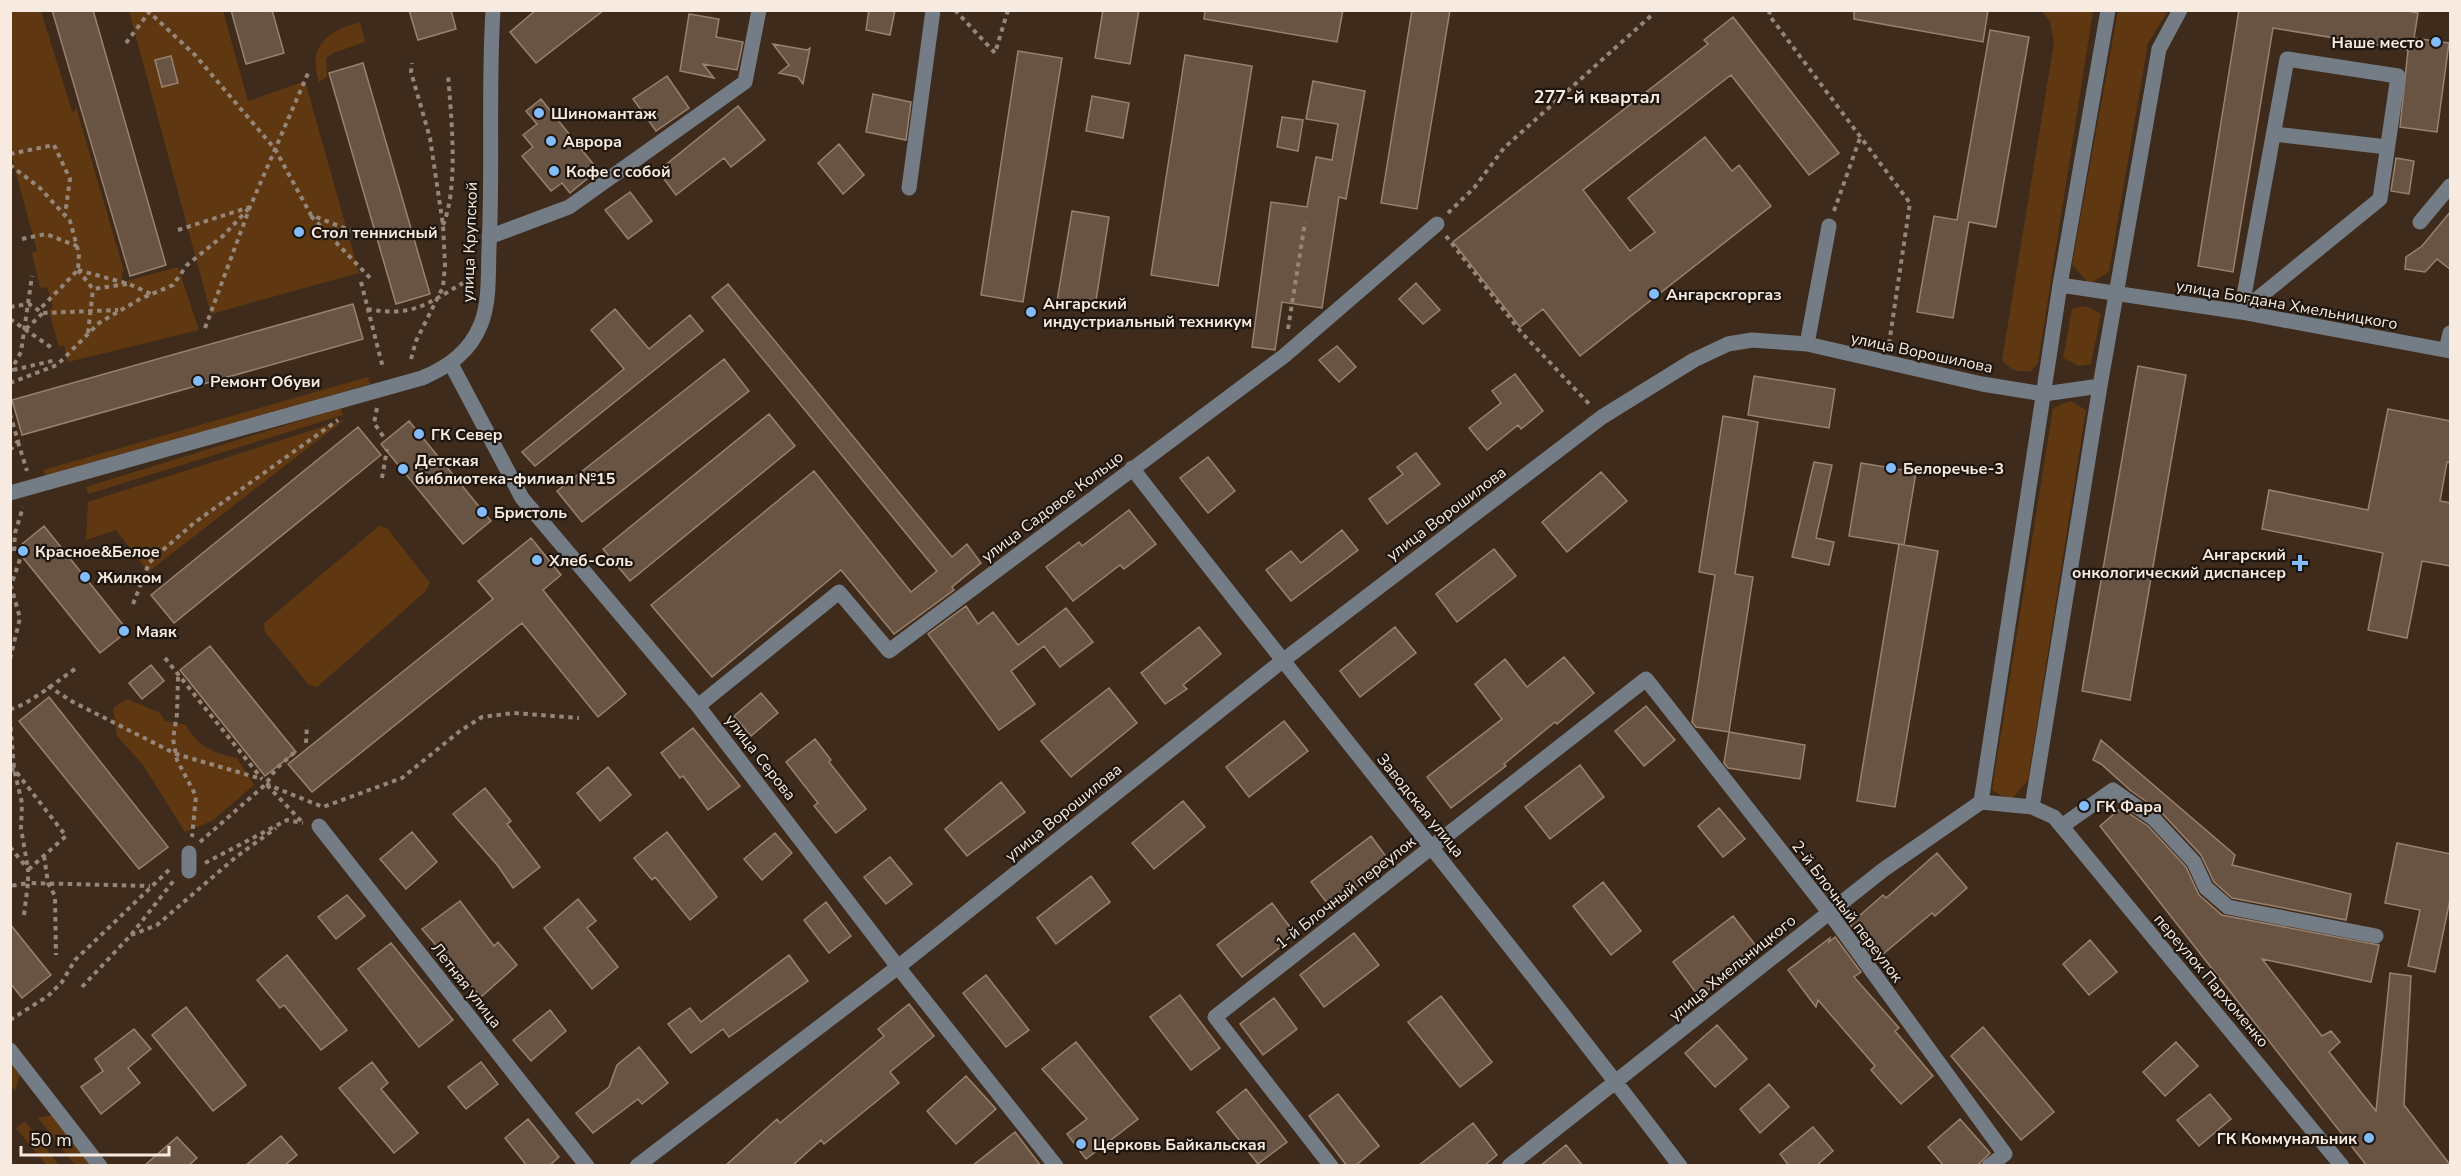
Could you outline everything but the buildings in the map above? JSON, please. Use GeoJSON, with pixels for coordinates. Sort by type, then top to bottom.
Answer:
{"type":"FeatureCollection","features":[{"type":"Feature","properties":{"kind":"street","name":"улица Крупской"},"geometry":{"type":"LineString","coordinates":[[10,493],[422,378],[451,364],[468,347],[484,314],[489,237],[489,71],[493,10]]}},
{"type":"Feature","properties":{"kind":"street"},"geometry":{"type":"LineString","coordinates":[[489,237],[568,207],[745,82],[759,10]]}},
{"type":"Feature","properties":{"kind":"street"},"geometry":{"type":"LineString","coordinates":[[909,188],[933,10]]}},
{"type":"Feature","properties":{"kind":"street"},"geometry":{"type":"LineString","coordinates":[[2108,10],[2060,285],[1981,802],[2032,807],[2058,822],[2113,790],[2154,819],[2194,862],[2206,888],[2228,907],[2376,936]]}},
{"type":"Feature","properties":{"kind":"street"},"geometry":{"type":"LineString","coordinates":[[2032,807],[2100,386],[2118,295],[2159,49],[2180,10]]}},
{"type":"Feature","properties":{"kind":"street"},"geometry":{"type":"LineString","coordinates":[[2288,59],[2398,76],[2380,199],[2241,312],[2288,59]]}},
{"type":"Feature","properties":{"kind":"street"},"geometry":{"type":"LineString","coordinates":[[2274,134],[2387,147]]}},
{"type":"Feature","properties":{"kind":"street"},"geometry":{"type":"LineString","coordinates":[[2420,222],[2451,186]]}},
{"type":"Feature","properties":{"kind":"street","name":"улица Садовое Кольцо"},"geometry":{"type":"LineString","coordinates":[[698,706],[839,592],[889,651],[1284,356],[1437,224]]}},
{"type":"Feature","properties":{"kind":"street"},"geometry":{"type":"LineString","coordinates":[[1807,344],[1828,226]]}},
{"type":"Feature","properties":{"kind":"street","name":"улица Богдана Хмельницкого"},"geometry":{"type":"LineString","coordinates":[[2060,285],[2241,312],[2448,350]]}},
{"type":"Feature","properties":{"kind":"street"},"geometry":{"type":"LineString","coordinates":[[2448,350],[2451,333]]}},
{"type":"Feature","properties":{"kind":"street","name":"улица Ворошилова"},"geometry":{"type":"LineString","coordinates":[[637,1166],[898,967],[1281,662],[1602,417],[1694,360],[1728,344],[1752,340],[1807,344],[1982,384],[2044,394],[2100,386]]}},
{"type":"Feature","properties":{"kind":"street","name":"улица Серова"},"geometry":{"type":"LineString","coordinates":[[451,364],[522,498],[698,706],[898,967],[1056,1166]]}},
{"type":"Feature","properties":{"kind":"street","name":"Заводская улица"},"geometry":{"type":"LineString","coordinates":[[1132,468],[1281,662],[1432,847],[1617,1082],[1680,1166]]}},
{"type":"Feature","properties":{"kind":"street","name":"1-й Блочный переулок"},"geometry":{"type":"LineString","coordinates":[[1331,1166],[1215,1017],[1646,679]]}},
{"type":"Feature","properties":{"kind":"street","name":"2-й Блочный переулок"},"geometry":{"type":"LineString","coordinates":[[1646,679],[1829,912],[2005,1154],[1989,1166]]}},
{"type":"Feature","properties":{"kind":"street","name":"улица Хмельницкого"},"geometry":{"type":"LineString","coordinates":[[1509,1166],[1883,870],[1981,802]]}},
{"type":"Feature","properties":{"kind":"street","name":"переулок Пархоменко"},"geometry":{"type":"LineString","coordinates":[[2058,822],[2337,1164]]}},
{"type":"Feature","properties":{"kind":"street","name":"Летняя улица"},"geometry":{"type":"LineString","coordinates":[[311,825],[587,1166]]}},
{"type":"Feature","properties":{"kind":"street"},"geometry":{"type":"LineString","coordinates":[[189,852],[189,871]]}},
{"type":"Feature","properties":{"kind":"street"},"geometry":{"type":"LineString","coordinates":[[10,1050],[100,1166]]}},
{"type":"Feature","properties":{"kind":"path"},"geometry":{"type":"LineString","coordinates":[[955,10],[995,53],[1008,10]]}},
{"type":"Feature","properties":{"kind":"path"},"geometry":{"type":"LineString","coordinates":[[1770,10],[1769,15],[1910,203],[1889,344]]}},
{"type":"Feature","properties":{"kind":"path"},"geometry":{"type":"LineString","coordinates":[[126,43],[149,11],[195,56],[276,152],[311,215],[370,279]]}},
{"type":"Feature","properties":{"kind":"path"},"geometry":{"type":"LineString","coordinates":[[1602,417],[1521,332],[1437,224],[1474,188],[1504,148],[1653,14]]}},
{"type":"Feature","properties":{"kind":"path"},"geometry":{"type":"LineString","coordinates":[[411,63],[411,72],[430,138],[443,225],[444,276],[443,286],[416,341],[411,359]]}},
{"type":"Feature","properties":{"kind":"path"},"geometry":{"type":"LineString","coordinates":[[205,328],[250,207],[276,152],[309,71]]}},
{"type":"Feature","properties":{"kind":"path"},"geometry":{"type":"LineString","coordinates":[[443,225],[450,208],[452,178],[448,74]]}},
{"type":"Feature","properties":{"kind":"path"},"geometry":{"type":"LineString","coordinates":[[1828,226],[1860,138]]}},
{"type":"Feature","properties":{"kind":"path"},"geometry":{"type":"LineString","coordinates":[[10,154],[54,145],[70,178],[65,215]]}},
{"type":"Feature","properties":{"kind":"path"},"geometry":{"type":"LineString","coordinates":[[10,165],[40,188],[70,221],[78,252]]}},
{"type":"Feature","properties":{"kind":"path"},"geometry":{"type":"LineString","coordinates":[[178,230],[250,207]]}},
{"type":"Feature","properties":{"kind":"path"},"geometry":{"type":"LineString","coordinates":[[10,383],[57,365],[99,323],[151,294],[173,285],[187,265],[224,235],[250,207]]}},
{"type":"Feature","properties":{"kind":"path"},"geometry":{"type":"LineString","coordinates":[[311,215],[357,233]]}},
{"type":"Feature","properties":{"kind":"path"},"geometry":{"type":"LineString","coordinates":[[1284,356],[1305,222]]}},
{"type":"Feature","properties":{"kind":"path"},"geometry":{"type":"LineString","coordinates":[[22,239],[46,234],[77,245],[78,270],[93,290],[88,333]]}},
{"type":"Feature","properties":{"kind":"path"},"geometry":{"type":"LineString","coordinates":[[78,270],[129,284],[151,294]]}},
{"type":"Feature","properties":{"kind":"path"},"geometry":{"type":"LineString","coordinates":[[25,329],[78,270]]}},
{"type":"Feature","properties":{"kind":"path"},"geometry":{"type":"LineString","coordinates":[[11,371],[21,352],[32,276]]}},
{"type":"Feature","properties":{"kind":"path"},"geometry":{"type":"LineString","coordinates":[[361,282],[383,368]]}},
{"type":"Feature","properties":{"kind":"path"},"geometry":{"type":"LineString","coordinates":[[368,309],[393,313],[412,311],[463,283]]}},
{"type":"Feature","properties":{"kind":"path"},"geometry":{"type":"LineString","coordinates":[[93,290],[129,284]]}},
{"type":"Feature","properties":{"kind":"path"},"geometry":{"type":"LineString","coordinates":[[10,307],[29,304],[42,310],[121,310]]}},
{"type":"Feature","properties":{"kind":"path"},"geometry":{"type":"LineString","coordinates":[[10,319],[52,348]]}},
{"type":"Feature","properties":{"kind":"path"},"geometry":{"type":"LineString","coordinates":[[11,371],[56,360]]}},
{"type":"Feature","properties":{"kind":"path"},"geometry":{"type":"LineString","coordinates":[[378,407],[374,423],[385,439]]}},
{"type":"Feature","properties":{"kind":"path"},"geometry":{"type":"LineString","coordinates":[[10,414],[27,471]]}},
{"type":"Feature","properties":{"kind":"path"},"geometry":{"type":"LineString","coordinates":[[133,604],[149,563],[156,556],[194,523],[339,420]]}},
{"type":"Feature","properties":{"kind":"path"},"geometry":{"type":"LineString","coordinates":[[10,450],[18,441]]}},
{"type":"Feature","properties":{"kind":"path"},"geometry":{"type":"LineString","coordinates":[[382,478],[387,449]]}},
{"type":"Feature","properties":{"kind":"path"},"geometry":{"type":"LineString","coordinates":[[14,551],[15,533],[25,503]]}},
{"type":"Feature","properties":{"kind":"path"},"geometry":{"type":"LineString","coordinates":[[10,659],[20,618],[11,586],[20,560]]}},
{"type":"Feature","properties":{"kind":"path"},"geometry":{"type":"LineString","coordinates":[[165,658],[266,784],[311,825]]}},
{"type":"Feature","properties":{"kind":"path"},"geometry":{"type":"LineString","coordinates":[[10,709],[21,707],[78,667]]}},
{"type":"Feature","properties":{"kind":"path"},"geometry":{"type":"LineString","coordinates":[[178,676],[177,714],[172,739],[176,754],[196,796],[189,852]]}},
{"type":"Feature","properties":{"kind":"path"},"geometry":{"type":"LineString","coordinates":[[48,686],[73,702],[176,754],[262,779]]}},
{"type":"Feature","properties":{"kind":"path"},"geometry":{"type":"LineString","coordinates":[[266,784],[323,807],[402,778],[451,737],[482,717],[514,713],[579,718]]}},
{"type":"Feature","properties":{"kind":"path"},"geometry":{"type":"LineString","coordinates":[[10,718],[12,770],[22,803],[21,828],[28,869],[24,915]]}},
{"type":"Feature","properties":{"kind":"path"},"geometry":{"type":"LineString","coordinates":[[306,743],[308,725]]}},
{"type":"Feature","properties":{"kind":"path"},"geometry":{"type":"LineString","coordinates":[[10,1020],[48,996],[62,982],[75,960],[151,886],[266,784],[276,769],[295,752]]}},
{"type":"Feature","properties":{"kind":"path"},"geometry":{"type":"LineString","coordinates":[[12,770],[66,836],[28,869]]}},
{"type":"Feature","properties":{"kind":"path"},"geometry":{"type":"LineString","coordinates":[[131,935],[157,925],[236,857],[287,820]]}},
{"type":"Feature","properties":{"kind":"path"},"geometry":{"type":"LineString","coordinates":[[10,847],[28,869]]}},
{"type":"Feature","properties":{"kind":"path"},"geometry":{"type":"LineString","coordinates":[[44,855],[48,883],[55,896],[56,955]]}},
{"type":"Feature","properties":{"kind":"path"},"geometry":{"type":"LineString","coordinates":[[10,886],[48,883],[151,886]]}},
{"type":"Feature","properties":{"kind":"shaded area"},"geometry":{"type":"Polygon","coordinates":[[[11,10],[41,11],[73,114],[76,107],[124,271],[121,274],[123,282],[178,267],[199,330],[68,362],[64,345],[59,347],[49,311],[53,306],[47,287],[40,288],[32,253],[37,251],[11,154],[11,10]]]}},
{"type":"Feature","properties":{"kind":"shaded area"},"geometry":{"type":"Polygon","coordinates":[[[129,11],[223,11],[248,101],[305,81],[359,273],[211,314],[129,11]]]}},
{"type":"Feature","properties":{"kind":"shaded area"},"geometry":{"type":"Polygon","coordinates":[[[2042,11],[2093,11],[2038,363],[2031,371],[2022,371],[2011,369],[2002,360],[2054,43],[2050,22],[2042,11]]]}},
{"type":"Feature","properties":{"kind":"shaded area"},"geometry":{"type":"Polygon","coordinates":[[[2118,11],[2168,11],[2148,43],[2109,272],[2089,284],[2072,264],[2118,11]]]}},
{"type":"Feature","properties":{"kind":"shaded area"},"geometry":{"type":"Polygon","coordinates":[[[360,22],[365,42],[333,53],[326,58],[327,77],[319,82],[316,69],[318,49],[330,35],[360,22]]]}},
{"type":"Feature","properties":{"kind":"shaded area"},"geometry":{"type":"Polygon","coordinates":[[[2086,306],[2101,314],[2091,364],[2079,366],[2063,358],[2072,309],[2086,306]]]}},
{"type":"Feature","properties":{"kind":"shaded area"},"geometry":{"type":"Polygon","coordinates":[[[368,377],[370,384],[46,478],[43,470],[368,377]]]}},
{"type":"Feature","properties":{"kind":"shaded area"},"geometry":{"type":"Polygon","coordinates":[[[2070,401],[2086,410],[2028,780],[2010,801],[1992,790],[2053,408],[2070,401]]]}},
{"type":"Feature","properties":{"kind":"shaded area"},"geometry":{"type":"Polygon","coordinates":[[[341,408],[343,415],[88,494],[86,487],[341,408]]]}},
{"type":"Feature","properties":{"kind":"shaded area"},"geometry":{"type":"Polygon","coordinates":[[[344,420],[148,572],[116,530],[86,540],[88,502],[344,420]]]}},
{"type":"Feature","properties":{"kind":"shaded area"},"geometry":{"type":"Polygon","coordinates":[[[379,526],[387,528],[430,583],[425,592],[317,687],[309,685],[265,632],[264,623],[379,526]]]}},
{"type":"Feature","properties":{"kind":"shaded area"},"geometry":{"type":"Polygon","coordinates":[[[127,699],[160,713],[165,721],[186,725],[196,739],[207,748],[237,758],[254,785],[212,821],[185,832],[143,765],[117,736],[113,708],[127,699]]]}},
{"type":"Feature","properties":{"kind":"shaded area"},"geometry":{"type":"Polygon","coordinates":[[[10,1058],[20,1074],[15,1091],[11,1084],[10,1058]]]}},
{"type":"Feature","properties":{"kind":"shaded area"},"geometry":{"type":"Polygon","coordinates":[[[53,1115],[90,1165],[75,1165],[38,1118],[53,1115]]]}},
{"type":"Feature","properties":{"kind":"shaded area"},"geometry":{"type":"Polygon","coordinates":[[[25,1121],[59,1165],[46,1165],[16,1128],[25,1121]]]}},
{"type":"Feature","properties":{"kind":"place","name":"Наше место"},"geometry":{"type":"Point","coordinates":[2436,42]}},
{"type":"Feature","properties":{"kind":"place","name":"Шиномантаж"},"geometry":{"type":"Point","coordinates":[539,113]}},
{"type":"Feature","properties":{"kind":"place","name":"Аврора"},"geometry":{"type":"Point","coordinates":[551,141]}},
{"type":"Feature","properties":{"kind":"place","name":"Кофе с собой"},"geometry":{"type":"Point","coordinates":[554,171]}},
{"type":"Feature","properties":{"kind":"place","name":"Стол теннисный"},"geometry":{"type":"Point","coordinates":[299,232]}},
{"type":"Feature","properties":{"kind":"place","name":"Ангарскгоргаз"},"geometry":{"type":"Point","coordinates":[1654,294]}},
{"type":"Feature","properties":{"kind":"place","name":"Ангарский индустриальный техникум"},"geometry":{"type":"Point","coordinates":[1031,312]}},
{"type":"Feature","properties":{"kind":"place","name":"Ремонт Обуви"},"geometry":{"type":"Point","coordinates":[198,381]}},
{"type":"Feature","properties":{"kind":"place","name":"ГК Север"},"geometry":{"type":"Point","coordinates":[419,434]}},
{"type":"Feature","properties":{"kind":"place","name":"Белоречье-3"},"geometry":{"type":"Point","coordinates":[1891,468]}},
{"type":"Feature","properties":{"kind":"place","name":"Детская библиотека-филиал №15"},"geometry":{"type":"Point","coordinates":[403,469]}},
{"type":"Feature","properties":{"kind":"place","name":"Бристоль"},"geometry":{"type":"Point","coordinates":[482,512]}},
{"type":"Feature","properties":{"kind":"place","name":"Красное&Белое"},"geometry":{"type":"Point","coordinates":[23,551]}},
{"type":"Feature","properties":{"kind":"place","name":"Хлеб-Соль"},"geometry":{"type":"Point","coordinates":[537,560]}},
{"type":"Feature","properties":{"kind":"place","name":"Ангарский онкологический диспансер"},"geometry":{"type":"Point","coordinates":[2300,563]}},
{"type":"Feature","properties":{"kind":"place","name":"Жилком"},"geometry":{"type":"Point","coordinates":[85,577]}},
{"type":"Feature","properties":{"kind":"place","name":"Маяк"},"geometry":{"type":"Point","coordinates":[124,631]}},
{"type":"Feature","properties":{"kind":"place","name":"ГК Фара"},"geometry":{"type":"Point","coordinates":[2084,806]}},
{"type":"Feature","properties":{"kind":"place","name":"ГК Коммунальник"},"geometry":{"type":"Point","coordinates":[2369,1138]}},
{"type":"Feature","properties":{"kind":"place","name":"Церковь Байкальская"},"geometry":{"type":"Point","coordinates":[1081,1144]}},
{"type":"Feature","properties":{"kind":"district","name":"277-й квартал"},"geometry":{"type":"Point","coordinates":[1597,97]}}]}
